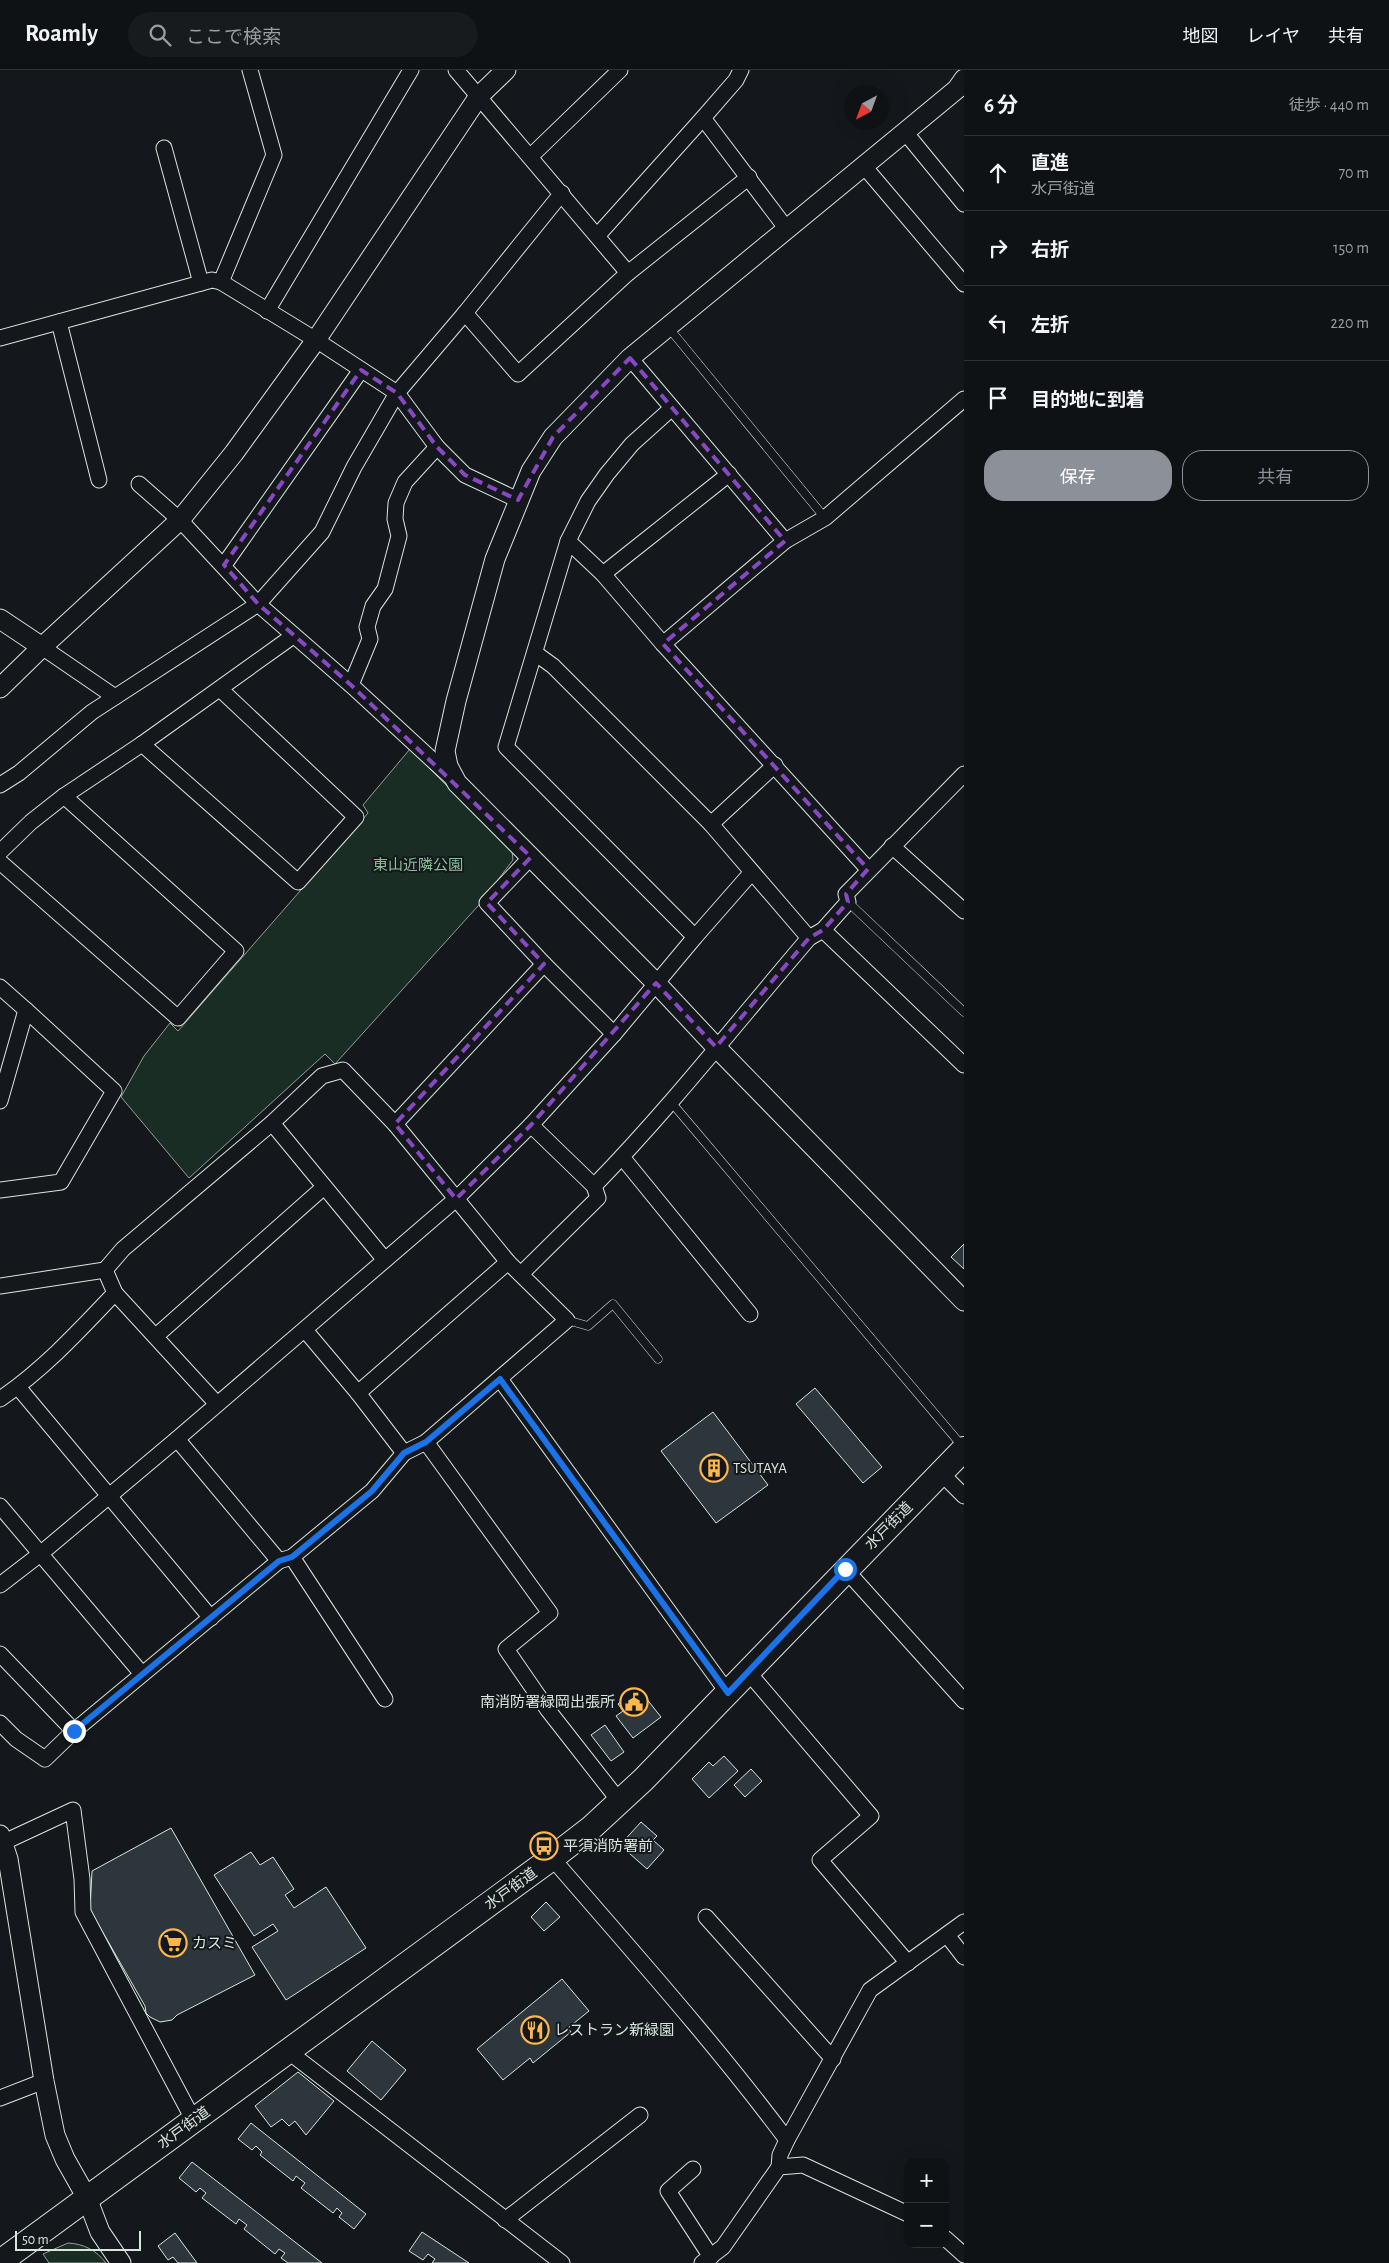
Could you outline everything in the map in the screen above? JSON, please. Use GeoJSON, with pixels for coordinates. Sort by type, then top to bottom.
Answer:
{"type":"FeatureCollection","features":[{"type":"Feature","properties":{"kind":"main road","name":"水戸街道"},"geometry":{"type":"LineString","coordinates":[[0,2262],[289,2052],[591,1828],[620,1802],[728,1693],[845,1569],[964,1449]]}},
{"type":"Feature","properties":{"kind":"street"},"geometry":{"type":"LineString","coordinates":[[220,282],[274,155],[250,70]]}},
{"type":"Feature","properties":{"kind":"street"},"geometry":{"type":"LineString","coordinates":[[267,311],[411,70]]}},
{"type":"Feature","properties":{"kind":"street"},"geometry":{"type":"LineString","coordinates":[[456,70],[598,235],[628,273]]}},
{"type":"Feature","properties":{"kind":"street"},"geometry":{"type":"LineString","coordinates":[[0,688],[180,520],[234,453],[316,340],[480,96],[506,70]]}},
{"type":"Feature","properties":{"kind":"street"},"geometry":{"type":"LineString","coordinates":[[531,156],[620,70]]}},
{"type":"Feature","properties":{"kind":"street"},"geometry":{"type":"LineString","coordinates":[[598,235],[736,80],[741,70]]}},
{"type":"Feature","properties":{"kind":"street"},"geometry":{"type":"LineString","coordinates":[[457,783],[445,751],[496,559],[531,471],[553,437],[630,358],[957,89],[964,79]]}},
{"type":"Feature","properties":{"kind":"street"},"geometry":{"type":"LineString","coordinates":[[703,118],[786,228]]}},
{"type":"Feature","properties":{"kind":"street"},"geometry":{"type":"LineString","coordinates":[[905,132],[964,204]]}},
{"type":"Feature","properties":{"kind":"street"},"geometry":{"type":"LineString","coordinates":[[164,148],[201,283]]}},
{"type":"Feature","properties":{"kind":"street"},"geometry":{"type":"LineString","coordinates":[[863,166],[964,284]]}},
{"type":"Feature","properties":{"kind":"street"},"geometry":{"type":"LineString","coordinates":[[465,313],[518,374],[628,273],[749,177]]}},
{"type":"Feature","properties":{"kind":"street"},"geometry":{"type":"LineString","coordinates":[[0,785],[19,773],[92,712],[258,604],[322,532],[354,467],[397,394],[562,193]]}},
{"type":"Feature","properties":{"kind":"street"},"geometry":{"type":"LineString","coordinates":[[0,338],[212,280],[220,282],[316,340],[397,394],[437,448],[465,475],[518,500]]}},
{"type":"Feature","properties":{"kind":"street"},"geometry":{"type":"LineString","coordinates":[[59,322],[99,480]]}},
{"type":"Feature","properties":{"kind":"street"},"geometry":{"type":"LineString","coordinates":[[630,358],[785,541]]}},
{"type":"Feature","properties":{"kind":"street"},"geometry":{"type":"LineString","coordinates":[[224,565],[361,370]]}},
{"type":"Feature","properties":{"kind":"street"},"geometry":{"type":"LineString","coordinates":[[662,644],[785,541],[824,518],[964,399]]}},
{"type":"Feature","properties":{"kind":"street"},"geometry":{"type":"LineString","coordinates":[[672,408],[632,444],[607,474],[588,501],[568,541],[506,747],[695,936]]}},
{"type":"Feature","properties":{"kind":"street"},"geometry":{"type":"LineString","coordinates":[[351,685],[370,640],[367,626],[373,606],[385,589],[399,536],[395,519],[396,503],[405,482],[437,448]]}},
{"type":"Feature","properties":{"kind":"street"},"geometry":{"type":"LineString","coordinates":[[603,574],[729,474]]}},
{"type":"Feature","properties":{"kind":"street"},"geometry":{"type":"LineString","coordinates":[[139,484],[180,520],[224,565],[258,604],[351,685],[457,783],[656,983],[964,1301]]}},
{"type":"Feature","properties":{"kind":"street"},"geometry":{"type":"LineString","coordinates":[[568,541],[603,574],[662,644],[775,765],[868,869]]}},
{"type":"Feature","properties":{"kind":"street"},"geometry":{"type":"LineString","coordinates":[[0,619],[114,697]]}},
{"type":"Feature","properties":{"kind":"street"},"geometry":{"type":"LineString","coordinates":[[0,852],[31,822],[64,796],[142,744],[293,636]]}},
{"type":"Feature","properties":{"kind":"street"},"geometry":{"type":"LineString","coordinates":[[535,652],[553,666],[711,824],[809,938]]}},
{"type":"Feature","properties":{"kind":"street"},"geometry":{"type":"LineString","coordinates":[[142,744],[298,882],[356,817],[220,688]]}},
{"type":"Feature","properties":{"kind":"street"},"geometry":{"type":"LineString","coordinates":[[711,824],[775,765]]}},
{"type":"Feature","properties":{"kind":"street"},"geometry":{"type":"LineString","coordinates":[[594,1186],[672,1102],[809,938],[823,930],[848,902],[846,894],[868,869],[964,774]]}},
{"type":"Feature","properties":{"kind":"street"},"geometry":{"type":"LineString","coordinates":[[0,862],[178,1018],[236,950],[64,796]]}},
{"type":"Feature","properties":{"kind":"street"},"geometry":{"type":"LineString","coordinates":[[892,846],[964,911]]}},
{"type":"Feature","properties":{"kind":"street"},"geometry":{"type":"LineString","coordinates":[[531,857],[487,902],[544,964],[614,1034]]}},
{"type":"Feature","properties":{"kind":"street"},"geometry":{"type":"LineString","coordinates":[[0,1585],[39,1555],[177,1439],[456,1199],[531,1126],[614,1034],[695,936],[752,872]]}},
{"type":"Feature","properties":{"kind":"street"},"geometry":{"type":"LineString","coordinates":[[823,930],[964,1065]]}},
{"type":"Feature","properties":{"kind":"street"},"geometry":{"type":"LineString","coordinates":[[396,1124],[544,964]]}},
{"type":"Feature","properties":{"kind":"street"},"geometry":{"type":"LineString","coordinates":[[0,987],[114,1092],[61,1182],[0,1190]]}},
{"type":"Feature","properties":{"kind":"street"},"geometry":{"type":"LineString","coordinates":[[0,1101],[26,1010]]}},
{"type":"Feature","properties":{"kind":"street"},"geometry":{"type":"LineString","coordinates":[[0,1286],[105,1270],[123,1249],[272,1123],[322,1076],[343,1070],[396,1124],[508,1262],[568,1320],[426,1442],[404,1453],[372,1491],[142,1674],[44,1759],[16,1739],[0,1722]]}},
{"type":"Feature","properties":{"kind":"street"},"geometry":{"type":"LineString","coordinates":[[272,1123],[385,1260]]}},
{"type":"Feature","properties":{"kind":"street"},"geometry":{"type":"LineString","coordinates":[[521,1274],[598,1198],[594,1186],[531,1126]]}},
{"type":"Feature","properties":{"kind":"street"},"geometry":{"type":"LineString","coordinates":[[622,1157],[750,1314]]}},
{"type":"Feature","properties":{"kind":"street"},"geometry":{"type":"LineString","coordinates":[[156,1336],[324,1187]]}},
{"type":"Feature","properties":{"kind":"street"},"geometry":{"type":"LineString","coordinates":[[358,1393],[508,1262]]}},
{"type":"Feature","properties":{"kind":"street"},"geometry":{"type":"LineString","coordinates":[[105,1270],[115,1293],[217,1404]]}},
{"type":"Feature","properties":{"kind":"street"},"geometry":{"type":"LineString","coordinates":[[0,1399],[18,1387],[63,1347],[115,1293]]}},
{"type":"Feature","properties":{"kind":"street"},"geometry":{"type":"LineString","coordinates":[[305,1330],[358,1393],[404,1453]]}},
{"type":"Feature","properties":{"kind":"street"},"geometry":{"type":"LineString","coordinates":[[500,1379],[728,1693]]}},
{"type":"Feature","properties":{"kind":"street"},"geometry":{"type":"LineString","coordinates":[[18,1387],[211,1618]]}},
{"type":"Feature","properties":{"kind":"street"},"geometry":{"type":"LineString","coordinates":[[177,1439],[285,1559],[385,1699]]}},
{"type":"Feature","properties":{"kind":"street"},"geometry":{"type":"LineString","coordinates":[[426,1442],[550,1613],[506,1649],[548,1710],[620,1802]]}},
{"type":"Feature","properties":{"kind":"street"},"geometry":{"type":"LineString","coordinates":[[941,1473],[964,1496]]}},
{"type":"Feature","properties":{"kind":"street"},"geometry":{"type":"LineString","coordinates":[[0,1506],[39,1555],[142,1674]]}},
{"type":"Feature","properties":{"kind":"street"},"geometry":{"type":"LineString","coordinates":[[845,1569],[964,1702]]}},
{"type":"Feature","properties":{"kind":"street"},"geometry":{"type":"LineString","coordinates":[[0,1654],[74,1731]]}},
{"type":"Feature","properties":{"kind":"street"},"geometry":{"type":"LineString","coordinates":[[748,1672],[871,1816],[820,1860],[908,1963]]}},
{"type":"Feature","properties":{"kind":"street"},"geometry":{"type":"LineString","coordinates":[[121,2263],[100,2232],[87,2198],[60,2149],[50,2117],[8,1859],[1,1841],[72,1810],[82,1879],[83,1912],[194,2121]]}},
{"type":"Feature","properties":{"kind":"street"},"geometry":{"type":"LineString","coordinates":[[552,1858],[656,1980],[787,2140]]}},
{"type":"Feature","properties":{"kind":"street"},"geometry":{"type":"LineString","coordinates":[[706,1917],[833,2060]]}},
{"type":"Feature","properties":{"kind":"street"},"geometry":{"type":"LineString","coordinates":[[694,2169],[668,2190],[706,2260],[722,2247],[779,2167],[780,2155],[787,2140],[833,2060],[870,1990],[964,1922]]}},
{"type":"Feature","properties":{"kind":"street"},"geometry":{"type":"LineString","coordinates":[[946,1935],[964,1957]]}},
{"type":"Feature","properties":{"kind":"street"},"geometry":{"type":"LineString","coordinates":[[289,2052],[562,2263]]}},
{"type":"Feature","properties":{"kind":"street"},"geometry":{"type":"LineString","coordinates":[[0,2098],[44,2081]]}},
{"type":"Feature","properties":{"kind":"street"},"geometry":{"type":"LineString","coordinates":[[505,2220],[640,2115]]}},
{"type":"Feature","properties":{"kind":"street"},"geometry":{"type":"LineString","coordinates":[[779,2167],[803,2166],[904,2212]]}},
{"type":"Feature","properties":{"kind":"street"},"geometry":{"type":"LineString","coordinates":[[949,2242],[964,2255]]}},
{"type":"Feature","properties":{"kind":"lane"},"geometry":{"type":"LineString","coordinates":[[668,327],[824,518]]}},
{"type":"Feature","properties":{"kind":"lane"},"geometry":{"type":"LineString","coordinates":[[848,902],[964,1012]]}},
{"type":"Feature","properties":{"kind":"lane"},"geometry":{"type":"LineString","coordinates":[[672,1102],[964,1449]]}},
{"type":"Feature","properties":{"kind":"lane"},"geometry":{"type":"LineString","coordinates":[[568,1320],[588,1326],[613,1304],[658,1359]]}},
{"type":"Feature","properties":{"kind":"highlighted area"},"geometry":{"type":"Polygon","coordinates":[[[630,358],[785,541],[663,644],[868,869],[846,894],[848,902],[823,930],[809,938],[716,1047],[656,983],[531,1125],[456,1199],[395,1124],[544,964],[487,903],[531,857],[351,685],[258,604],[224,565],[361,370],[397,393],[437,447],[465,475],[518,500],[553,437],[630,358]]]}},
{"type":"Feature","properties":{"kind":"green space","name":"東山近隣公園"},"geometry":{"type":"Polygon","coordinates":[[[410,749],[512,851],[513,860],[478,906],[335,1064],[325,1054],[189,1178],[121,1097],[144,1056],[170,1023],[178,1031],[368,813],[363,805],[410,749]]]}},
{"type":"Feature","properties":{"kind":"green space"},"geometry":{"type":"Polygon","coordinates":[[[68,2243],[89,2248],[106,2263],[49,2263],[43,2254],[68,2243]]]}},
{"type":"Feature","properties":{"kind":"building"},"geometry":{"type":"Polygon","coordinates":[[[964,1244],[964,1269],[951,1257],[964,1244]]]}},
{"type":"Feature","properties":{"kind":"building"},"geometry":{"type":"Polygon","coordinates":[[[815,1388],[882,1467],[863,1483],[796,1404],[815,1388]]]}},
{"type":"Feature","properties":{"kind":"building","name":"TSUTAYA"},"geometry":{"type":"Polygon","coordinates":[[[713,1412],[768,1485],[716,1523],[661,1451],[713,1412]]]}},
{"type":"Feature","properties":{"kind":"building"},"geometry":{"type":"Polygon","coordinates":[[[638,1688],[661,1717],[633,1738],[616,1716],[623,1711],[618,1704],[638,1688]]]}},
{"type":"Feature","properties":{"kind":"building"},"geometry":{"type":"Polygon","coordinates":[[[605,1725],[624,1752],[611,1761],[591,1735],[605,1725]]]}},
{"type":"Feature","properties":{"kind":"building"},"geometry":{"type":"Polygon","coordinates":[[[724,1756],[738,1771],[709,1798],[692,1779],[709,1762],[713,1766],[724,1756]]]}},
{"type":"Feature","properties":{"kind":"building"},"geometry":{"type":"Polygon","coordinates":[[[751,1769],[762,1781],[745,1797],[734,1785],[751,1769]]]}},
{"type":"Feature","properties":{"kind":"building"},"geometry":{"type":"Polygon","coordinates":[[[641,1822],[657,1836],[653,1840],[664,1850],[647,1869],[620,1845],[641,1822]]]}},
{"type":"Feature","properties":{"kind":"building","name":"カスミ"},"geometry":{"type":"Polygon","coordinates":[[[171,1828],[255,1975],[177,2015],[172,2020],[160,2022],[146,2013],[145,2006],[90,1910],[92,1871],[171,1828]]]}},
{"type":"Feature","properties":{"kind":"building"},"geometry":{"type":"Polygon","coordinates":[[[251,1852],[260,1865],[273,1857],[294,1889],[285,1895],[294,1908],[326,1887],[366,1948],[286,2000],[252,1947],[278,1931],[273,1924],[254,1936],[214,1875],[251,1852]]]}},
{"type":"Feature","properties":{"kind":"building"},"geometry":{"type":"Polygon","coordinates":[[[546,1902],[560,1917],[544,1931],[531,1917],[546,1902]]]}},
{"type":"Feature","properties":{"kind":"building","name":"レストラン新緑園"},"geometry":{"type":"Polygon","coordinates":[[[562,1979],[589,2011],[568,2028],[571,2032],[533,2063],[530,2058],[503,2080],[477,2049],[562,1979]]]}},
{"type":"Feature","properties":{"kind":"building"},"geometry":{"type":"Polygon","coordinates":[[[372,2041],[406,2070],[381,2100],[347,2071],[372,2041]]]}},
{"type":"Feature","properties":{"kind":"building"},"geometry":{"type":"Polygon","coordinates":[[[298,2072],[334,2101],[306,2135],[295,2121],[289,2126],[282,2119],[271,2127],[255,2106],[298,2072]]]}},
{"type":"Feature","properties":{"kind":"building"},"geometry":{"type":"Polygon","coordinates":[[[251,2123],[366,2214],[354,2229],[339,2217],[342,2213],[337,2208],[333,2213],[301,2188],[305,2183],[296,2176],[293,2181],[260,2155],[262,2152],[256,2146],[252,2150],[238,2139],[251,2123]]]}},
{"type":"Feature","properties":{"kind":"building"},"geometry":{"type":"Polygon","coordinates":[[[192,2162],[322,2263],[288,2263],[281,2258],[285,2253],[279,2249],[275,2254],[244,2229],[247,2225],[239,2219],[236,2224],[202,2198],[206,2193],[200,2188],[196,2192],[179,2178],[192,2162]]]}},
{"type":"Feature","properties":{"kind":"building"},"geometry":{"type":"Polygon","coordinates":[[[422,2232],[469,2263],[432,2263],[435,2259],[428,2254],[423,2260],[409,2251],[422,2232]]]}},
{"type":"Feature","properties":{"kind":"building"},"geometry":{"type":"Polygon","coordinates":[[[175,2233],[197,2263],[178,2263],[173,2257],[168,2260],[158,2246],[175,2233]]]}},
{"type":"Feature","properties":{"kind":"place","name":"TSUTAYA"},"geometry":{"type":"Point","coordinates":[714,1468]}},
{"type":"Feature","properties":{"kind":"place","name":"南消防署緑岡出張所"},"geometry":{"type":"Point","coordinates":[634,1702]}},
{"type":"Feature","properties":{"kind":"place","name":"平須消防署前"},"geometry":{"type":"Point","coordinates":[544,1846]}},
{"type":"Feature","properties":{"kind":"place","name":"カスミ"},"geometry":{"type":"Point","coordinates":[173,1943]}},
{"type":"Feature","properties":{"kind":"place","name":"レストラン新緑園"},"geometry":{"type":"Point","coordinates":[535,2030]}},
{"type":"Feature","properties":{"kind":"route"},"geometry":{"type":"LineString","coordinates":[[74,1731],[279,1561],[292,1557],[372,1491],[404,1453],[426,1442],[500,1379],[728,1693],[845,1569]]}}]}
